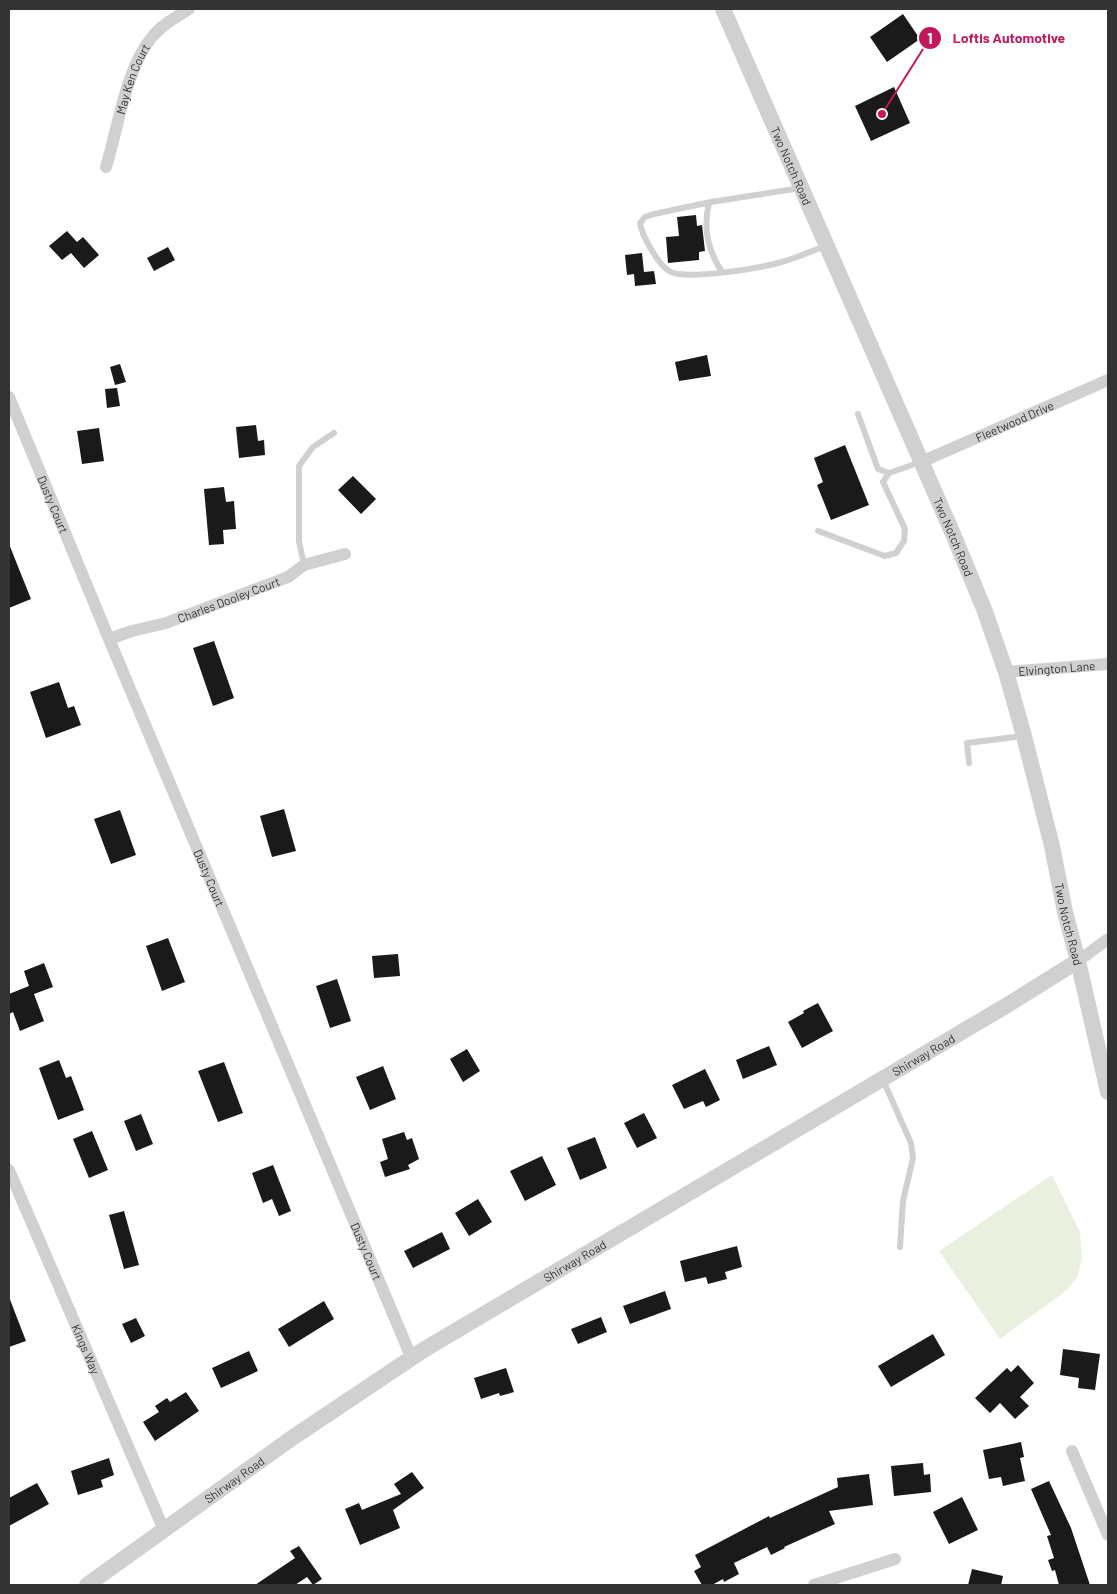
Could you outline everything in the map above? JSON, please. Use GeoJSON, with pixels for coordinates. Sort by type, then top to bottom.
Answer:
{"type":"FeatureCollection","features":[{"type":"Feature","properties":{"kind":"street","name":"May Ken Court"},"geometry":{"type":"LineString","coordinates":[[106,167],[129,85],[140,56],[152,36],[170,20],[189,9]]}},
{"type":"Feature","properties":{"kind":"street","name":"Two Notch Road"},"geometry":{"type":"LineString","coordinates":[[723,9],[984,609],[1006,672],[1024,736],[1052,846],[1065,912],[1108,1092]]}},
{"type":"Feature","properties":{"kind":"street","name":"Fleetwood Drive"},"geometry":{"type":"LineString","coordinates":[[921,462],[1108,380]]}},
{"type":"Feature","properties":{"kind":"street","name":"Dusty Court"},"geometry":{"type":"LineString","coordinates":[[9,397],[412,1359]]}},
{"type":"Feature","properties":{"kind":"street","name":"Charles Dooley Court"},"geometry":{"type":"LineString","coordinates":[[109,639],[166,623],[256,591],[288,578],[304,565],[345,554]]}},
{"type":"Feature","properties":{"kind":"street","name":"Elvington Lane"},"geometry":{"type":"LineString","coordinates":[[1006,672],[1108,664]]}},
{"type":"Feature","properties":{"kind":"street"},"geometry":{"type":"LineString","coordinates":[[1078,961],[1108,939]]}},
{"type":"Feature","properties":{"kind":"street","name":"Shirway Road"},"geometry":{"type":"LineString","coordinates":[[87,1585],[292,1438],[484,1313],[586,1255],[1004,1007],[1078,961]]}},
{"type":"Feature","properties":{"kind":"street","name":"Kings Way"},"geometry":{"type":"LineString","coordinates":[[9,1170],[164,1530]]}},
{"type":"Feature","properties":{"kind":"street"},"geometry":{"type":"LineString","coordinates":[[1072,1451],[1107,1529]]}},
{"type":"Feature","properties":{"kind":"street"},"geometry":{"type":"LineString","coordinates":[[814,1585],[895,1559]]}},
{"type":"Feature","properties":{"kind":"lane"},"geometry":{"type":"LineString","coordinates":[[801,188],[709,203],[645,217],[640,223],[641,231],[661,264],[670,272],[685,275],[722,272],[779,263],[826,246]]}},
{"type":"Feature","properties":{"kind":"lane"},"geometry":{"type":"LineString","coordinates":[[709,203],[706,217],[710,250],[722,272]]}},
{"type":"Feature","properties":{"kind":"lane"},"geometry":{"type":"LineString","coordinates":[[858,414],[878,469],[888,473],[921,462]]}},
{"type":"Feature","properties":{"kind":"lane"},"geometry":{"type":"LineString","coordinates":[[304,565],[299,541],[299,466],[313,447],[334,434]]}},
{"type":"Feature","properties":{"kind":"lane"},"geometry":{"type":"LineString","coordinates":[[818,531],[885,556],[896,553],[904,541],[905,529],[883,482],[888,473]]}},
{"type":"Feature","properties":{"kind":"lane"},"geometry":{"type":"LineString","coordinates":[[969,763],[967,743],[1024,736]]}},
{"type":"Feature","properties":{"kind":"lane"},"geometry":{"type":"LineString","coordinates":[[883,1078],[911,1144],[913,1158],[902,1201],[900,1247]]}},
{"type":"Feature","properties":{"kind":"green space"},"geometry":{"type":"Polygon","coordinates":[[[1052,1175],[1080,1232],[1082,1258],[1078,1276],[1067,1290],[1000,1339],[939,1251],[1052,1175]]]}},
{"type":"Feature","properties":{"kind":"building"},"geometry":{"type":"Polygon","coordinates":[[[903,14],[920,39],[887,62],[870,37],[903,14]]]}},
{"type":"Feature","properties":{"kind":"building"},"geometry":{"type":"Polygon","coordinates":[[[894,87],[910,123],[871,141],[855,106],[894,87]]]}},
{"type":"Feature","properties":{"kind":"building"},"geometry":{"type":"Polygon","coordinates":[[[696,215],[697,226],[702,225],[705,251],[699,252],[699,260],[668,263],[666,237],[679,236],[677,217],[696,215]]]}},
{"type":"Feature","properties":{"kind":"building"},"geometry":{"type":"Polygon","coordinates":[[[67,231],[77,242],[83,237],[99,255],[84,268],[71,253],[62,260],[49,246],[67,231]]]}},
{"type":"Feature","properties":{"kind":"building"},"geometry":{"type":"Polygon","coordinates":[[[168,247],[175,260],[154,271],[147,258],[168,247]]]}},
{"type":"Feature","properties":{"kind":"building"},"geometry":{"type":"Polygon","coordinates":[[[642,253],[644,272],[654,271],[656,284],[635,286],[634,274],[627,275],[625,255],[642,253]]]}},
{"type":"Feature","properties":{"kind":"building"},"geometry":{"type":"Polygon","coordinates":[[[707,355],[711,376],[679,381],[675,362],[707,355]]]}},
{"type":"Feature","properties":{"kind":"building"},"geometry":{"type":"Polygon","coordinates":[[[120,364],[126,382],[115,385],[110,367],[120,364]]]}},
{"type":"Feature","properties":{"kind":"building"},"geometry":{"type":"Polygon","coordinates":[[[117,388],[120,406],[107,408],[105,389],[117,388]]]}},
{"type":"Feature","properties":{"kind":"building"},"geometry":{"type":"Polygon","coordinates":[[[256,425],[258,441],[264,440],[265,455],[239,458],[236,427],[256,425]]]}},
{"type":"Feature","properties":{"kind":"building"},"geometry":{"type":"Polygon","coordinates":[[[99,428],[104,461],[82,464],[77,431],[99,428]]]}},
{"type":"Feature","properties":{"kind":"building"},"geometry":{"type":"Polygon","coordinates":[[[845,445],[869,505],[831,520],[817,485],[823,482],[814,458],[845,445]]]}},
{"type":"Feature","properties":{"kind":"building"},"geometry":{"type":"Polygon","coordinates":[[[353,476],[376,499],[361,514],[338,490],[353,476]]]}},
{"type":"Feature","properties":{"kind":"building"},"geometry":{"type":"Polygon","coordinates":[[[224,487],[226,502],[234,501],[236,529],[223,530],[224,544],[209,545],[204,489],[224,487]]]}},
{"type":"Feature","properties":{"kind":"building"},"geometry":{"type":"Polygon","coordinates":[[[9,544],[31,599],[9,608],[9,544]]]}},
{"type":"Feature","properties":{"kind":"building"},"geometry":{"type":"Polygon","coordinates":[[[214,641],[234,698],[213,706],[193,648],[214,641]]]}},
{"type":"Feature","properties":{"kind":"building"},"geometry":{"type":"Polygon","coordinates":[[[59,682],[68,708],[74,706],[81,725],[46,738],[30,692],[59,682]]]}},
{"type":"Feature","properties":{"kind":"building"},"geometry":{"type":"Polygon","coordinates":[[[284,809],[296,851],[272,857],[260,816],[284,809]]]}},
{"type":"Feature","properties":{"kind":"building"},"geometry":{"type":"Polygon","coordinates":[[[120,810],[136,855],[111,864],[94,819],[120,810]]]}},
{"type":"Feature","properties":{"kind":"building"},"geometry":{"type":"Polygon","coordinates":[[[168,938],[185,982],[162,991],[146,946],[168,938]]]}},
{"type":"Feature","properties":{"kind":"building"},"geometry":{"type":"Polygon","coordinates":[[[398,954],[400,976],[374,978],[372,956],[398,954]]]}},
{"type":"Feature","properties":{"kind":"building"},"geometry":{"type":"Polygon","coordinates":[[[44,963],[53,987],[34,994],[44,1021],[20,1031],[13,1012],[9,1014],[9,994],[29,986],[24,971],[44,963]]]}},
{"type":"Feature","properties":{"kind":"building"},"geometry":{"type":"Polygon","coordinates":[[[337,979],[351,1021],[330,1028],[316,986],[337,979]]]}},
{"type":"Feature","properties":{"kind":"building"},"geometry":{"type":"Polygon","coordinates":[[[818,1003],[833,1031],[802,1048],[788,1022],[818,1003]]]}},
{"type":"Feature","properties":{"kind":"building"},"geometry":{"type":"Polygon","coordinates":[[[769,1046],[777,1065],[743,1079],[736,1060],[769,1046]]]}},
{"type":"Feature","properties":{"kind":"building"},"geometry":{"type":"Polygon","coordinates":[[[467,1049],[480,1071],[463,1082],[450,1059],[467,1049]]]}},
{"type":"Feature","properties":{"kind":"building"},"geometry":{"type":"Polygon","coordinates":[[[59,1060],[66,1078],[71,1076],[84,1110],[58,1120],[39,1068],[59,1060]]]}},
{"type":"Feature","properties":{"kind":"building"},"geometry":{"type":"Polygon","coordinates":[[[224,1062],[243,1113],[218,1122],[198,1071],[224,1062]]]}},
{"type":"Feature","properties":{"kind":"building"},"geometry":{"type":"Polygon","coordinates":[[[383,1066],[396,1099],[370,1110],[356,1077],[383,1066]]]}},
{"type":"Feature","properties":{"kind":"building"},"geometry":{"type":"Polygon","coordinates":[[[705,1069],[720,1100],[706,1107],[703,1101],[684,1109],[672,1085],[705,1069]]]}},
{"type":"Feature","properties":{"kind":"building"},"geometry":{"type":"Polygon","coordinates":[[[644,1113],[657,1138],[637,1148],[624,1123],[644,1113]]]}},
{"type":"Feature","properties":{"kind":"building"},"geometry":{"type":"Polygon","coordinates":[[[141,1114],[153,1144],[136,1151],[124,1121],[141,1114]]]}},
{"type":"Feature","properties":{"kind":"building"},"geometry":{"type":"Polygon","coordinates":[[[92,1131],[108,1170],[89,1178],[73,1139],[92,1131]]]}},
{"type":"Feature","properties":{"kind":"building"},"geometry":{"type":"Polygon","coordinates":[[[404,1132],[407,1140],[412,1138],[419,1159],[408,1165],[410,1169],[385,1177],[380,1162],[388,1159],[382,1139],[404,1132]]]}},
{"type":"Feature","properties":{"kind":"building"},"geometry":{"type":"Polygon","coordinates":[[[595,1137],[607,1168],[580,1180],[567,1148],[595,1137]]]}},
{"type":"Feature","properties":{"kind":"building"},"geometry":{"type":"Polygon","coordinates":[[[542,1156],[556,1185],[525,1201],[510,1171],[542,1156]]]}},
{"type":"Feature","properties":{"kind":"building"},"geometry":{"type":"Polygon","coordinates":[[[273,1165],[291,1211],[279,1216],[272,1199],[263,1203],[252,1173],[273,1165]]]}},
{"type":"Feature","properties":{"kind":"building"},"geometry":{"type":"Polygon","coordinates":[[[478,1199],[492,1222],[469,1236],[455,1213],[478,1199]]]}},
{"type":"Feature","properties":{"kind":"building"},"geometry":{"type":"Polygon","coordinates":[[[124,1211],[139,1265],[124,1269],[109,1215],[124,1211]]]}},
{"type":"Feature","properties":{"kind":"building"},"geometry":{"type":"Polygon","coordinates":[[[442,1232],[450,1249],[413,1268],[404,1251],[442,1232]]]}},
{"type":"Feature","properties":{"kind":"building"},"geometry":{"type":"Polygon","coordinates":[[[737,1246],[742,1267],[725,1272],[727,1279],[708,1284],[706,1277],[685,1282],[680,1261],[737,1246]]]}},
{"type":"Feature","properties":{"kind":"building"},"geometry":{"type":"Polygon","coordinates":[[[665,1291],[671,1309],[630,1324],[623,1306],[665,1291]]]}},
{"type":"Feature","properties":{"kind":"building"},"geometry":{"type":"Polygon","coordinates":[[[9,1297],[26,1341],[9,1347],[9,1297]]]}},
{"type":"Feature","properties":{"kind":"building"},"geometry":{"type":"Polygon","coordinates":[[[324,1301],[334,1319],[289,1347],[278,1329],[324,1301]]]}},
{"type":"Feature","properties":{"kind":"building"},"geometry":{"type":"Polygon","coordinates":[[[601,1317],[607,1332],[578,1344],[571,1329],[601,1317]]]}},
{"type":"Feature","properties":{"kind":"building"},"geometry":{"type":"Polygon","coordinates":[[[136,1318],[145,1336],[131,1343],[122,1324],[136,1318]]]}},
{"type":"Feature","properties":{"kind":"building"},"geometry":{"type":"Polygon","coordinates":[[[933,1334],[945,1355],[891,1387],[878,1366],[933,1334]]]}},
{"type":"Feature","properties":{"kind":"building"},"geometry":{"type":"Polygon","coordinates":[[[1063,1349],[1100,1354],[1095,1390],[1078,1388],[1079,1378],[1060,1375],[1063,1349]]]}},
{"type":"Feature","properties":{"kind":"building"},"geometry":{"type":"Polygon","coordinates":[[[249,1351],[258,1371],[221,1388],[212,1368],[249,1351]]]}},
{"type":"Feature","properties":{"kind":"building"},"geometry":{"type":"Polygon","coordinates":[[[1018,1365],[1034,1383],[1020,1397],[1029,1406],[1015,1419],[1000,1403],[990,1413],[975,1398],[1007,1368],[1011,1372],[1018,1365]]]}},
{"type":"Feature","properties":{"kind":"building"},"geometry":{"type":"Polygon","coordinates":[[[506,1368],[514,1392],[500,1396],[499,1393],[481,1399],[474,1378],[506,1368]]]}},
{"type":"Feature","properties":{"kind":"building"},"geometry":{"type":"Polygon","coordinates":[[[186,1392],[199,1411],[155,1441],[143,1422],[159,1412],[155,1406],[167,1398],[170,1402],[186,1392]]]}},
{"type":"Feature","properties":{"kind":"building"},"geometry":{"type":"Polygon","coordinates":[[[1021,1442],[1024,1457],[1020,1458],[1025,1481],[1003,1486],[1001,1477],[989,1479],[983,1450],[1021,1442]]]}},
{"type":"Feature","properties":{"kind":"building"},"geometry":{"type":"Polygon","coordinates":[[[109,1458],[114,1475],[101,1480],[103,1487],[78,1495],[71,1471],[109,1458]]]}},
{"type":"Feature","properties":{"kind":"building"},"geometry":{"type":"Polygon","coordinates":[[[923,1463],[924,1475],[930,1474],[931,1492],[894,1496],[891,1466],[923,1463]]]}},
{"type":"Feature","properties":{"kind":"building"},"geometry":{"type":"Polygon","coordinates":[[[412,1472],[424,1488],[393,1510],[400,1528],[360,1545],[345,1509],[359,1503],[362,1510],[401,1494],[394,1484],[412,1472]]]}},
{"type":"Feature","properties":{"kind":"building"},"geometry":{"type":"Polygon","coordinates":[[[869,1474],[873,1505],[829,1511],[835,1524],[784,1547],[771,1555],[767,1547],[734,1563],[739,1574],[724,1582],[723,1579],[712,1585],[702,1585],[694,1571],[701,1567],[695,1555],[769,1516],[770,1518],[838,1487],[837,1478],[869,1474]]]}},
{"type":"Feature","properties":{"kind":"building"},"geometry":{"type":"Polygon","coordinates":[[[1049,1481],[1071,1528],[1090,1585],[1059,1585],[1055,1570],[1052,1571],[1048,1560],[1054,1558],[1047,1536],[1051,1535],[1031,1489],[1049,1481]]]}},
{"type":"Feature","properties":{"kind":"building"},"geometry":{"type":"Polygon","coordinates":[[[37,1483],[49,1504],[9,1526],[9,1498],[37,1483]]]}},
{"type":"Feature","properties":{"kind":"building"},"geometry":{"type":"Polygon","coordinates":[[[962,1497],[978,1530],[949,1544],[933,1512],[962,1497]]]}},
{"type":"Feature","properties":{"kind":"building"},"geometry":{"type":"Polygon","coordinates":[[[299,1546],[322,1579],[313,1585],[307,1577],[295,1585],[255,1585],[295,1558],[290,1551],[299,1546]]]}},
{"type":"Feature","properties":{"kind":"building"},"geometry":{"type":"Polygon","coordinates":[[[972,1569],[1003,1576],[1001,1585],[968,1585],[972,1569]]]}},
{"type":"Feature","properties":{"kind":"place","name":"Loftis Automotive"},"geometry":{"type":"Point","coordinates":[882,114]}}]}
